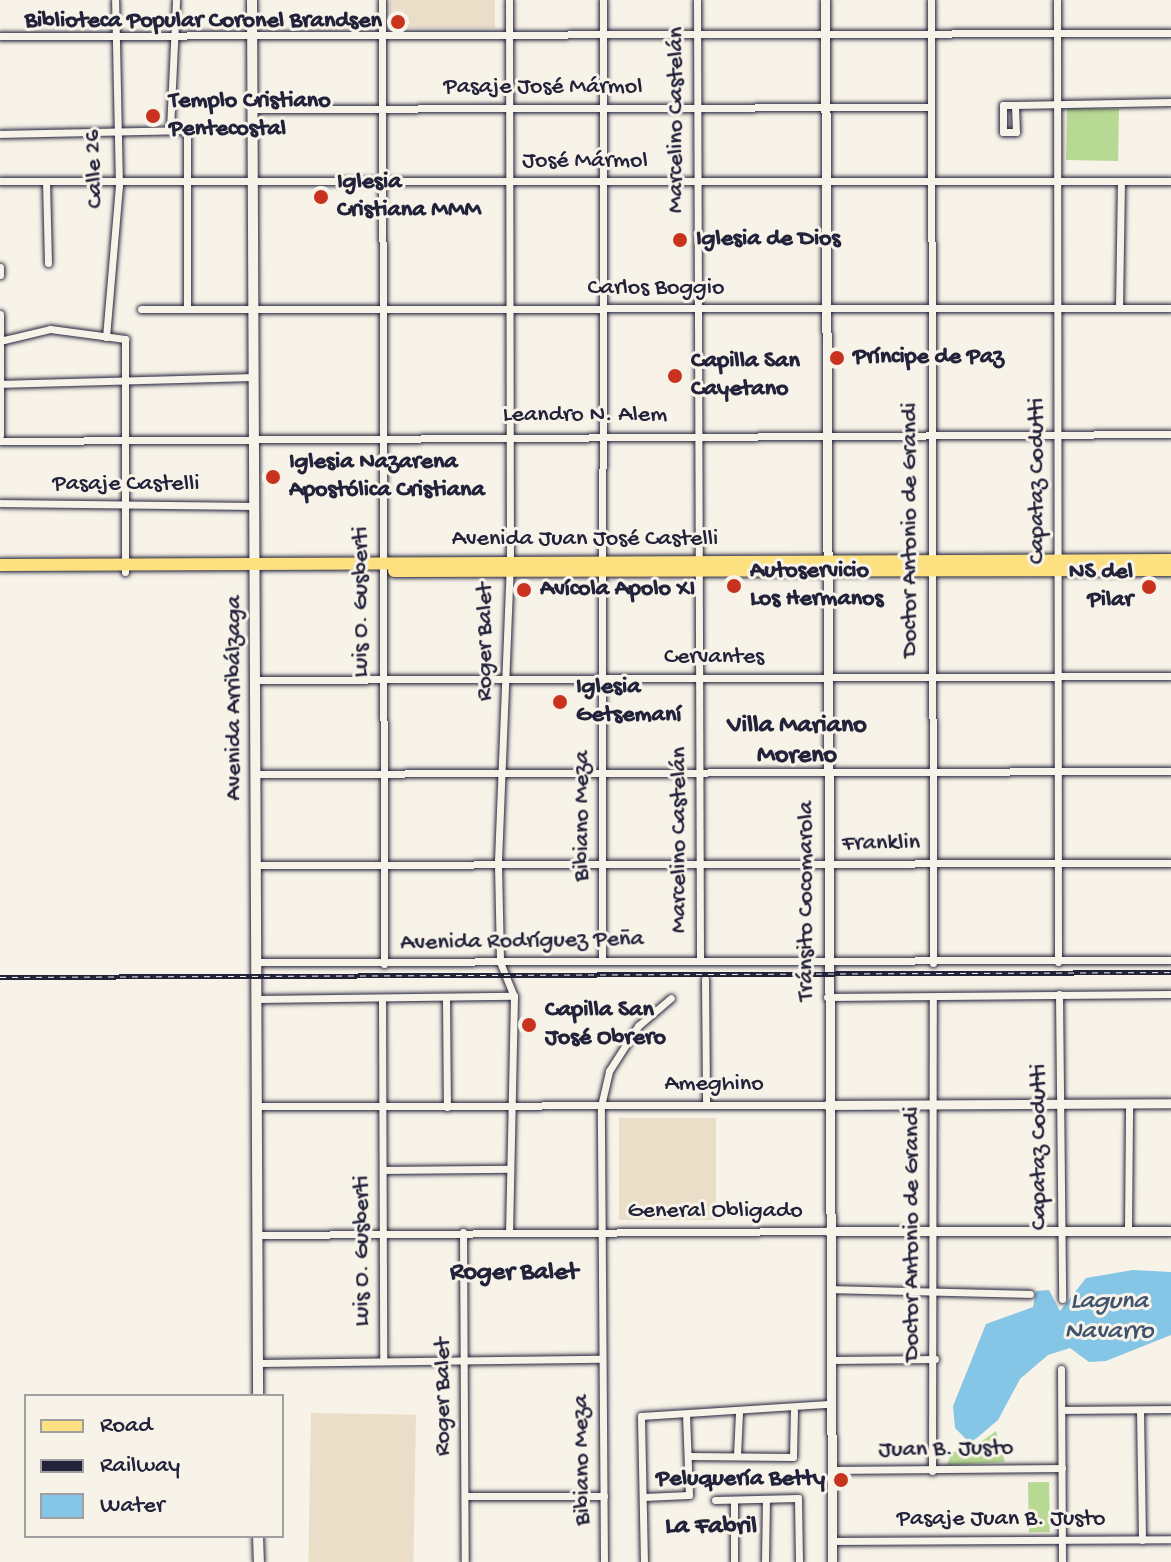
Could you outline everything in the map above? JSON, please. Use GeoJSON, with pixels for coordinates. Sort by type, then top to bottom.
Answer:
{"type":"FeatureCollection","features":[{"type":"Feature","properties":{"kind":"main road","name":"Avenida Arribálzaga"},"geometry":{"type":"LineString","coordinates":[[252,0],[253,310],[250,436],[257,774],[258,1394]]}},
{"type":"Feature","properties":{"kind":"main road","name":"Avenida Juan José Castelli"},"geometry":{"type":"LineString","coordinates":[[0,572],[382,566],[931,567],[1171,560]]}},
{"type":"Feature","properties":{"kind":"main road","name":"Avenida Juan José Castelli"},"geometry":{"type":"LineString","coordinates":[[0,565],[125,568]]}},
{"type":"Feature","properties":{"kind":"main road","name":"Avenida Juan José Castelli"},"geometry":{"type":"LineString","coordinates":[[1058,565],[1171,570]]}},
{"type":"Feature","properties":{"kind":"main road"},"geometry":{"type":"LineString","coordinates":[[258,1538],[259,1562]]}},
{"type":"Feature","properties":{"kind":"street","name":"Calle 26"},"geometry":{"type":"LineString","coordinates":[[106,337],[119,186],[113,129],[115,0]]}},
{"type":"Feature","properties":{"kind":"street"},"geometry":{"type":"LineString","coordinates":[[170,129],[177,35],[176,0]]}},
{"type":"Feature","properties":{"kind":"street","name":"Luis O. Gusberti"},"geometry":{"type":"LineString","coordinates":[[382,0],[384,964]]}},
{"type":"Feature","properties":{"kind":"street","name":"Roger Balet"},"geometry":{"type":"LineString","coordinates":[[509,0],[510,436],[506,677],[498,864],[500,962],[514,996],[509,1232]]}},
{"type":"Feature","properties":{"kind":"street","name":"Bibiano Meza"},"geometry":{"type":"LineString","coordinates":[[602,961],[606,436],[603,0]]}},
{"type":"Feature","properties":{"kind":"street","name":"Marcelino Castelán"},"geometry":{"type":"LineString","coordinates":[[697,0],[700,961]]}},
{"type":"Feature","properties":{"kind":"street","name":"Tránsito Cocomarola"},"geometry":{"type":"LineString","coordinates":[[825,0],[827,1105],[832,1562]]}},
{"type":"Feature","properties":{"kind":"street","name":"Doctor Antonio de Grandi"},"geometry":{"type":"LineString","coordinates":[[931,0],[933,963]]}},
{"type":"Feature","properties":{"kind":"street","name":"Capataz Codutti"},"geometry":{"type":"LineString","coordinates":[[1057,0],[1058,962]]}},
{"type":"Feature","properties":{"kind":"street"},"geometry":{"type":"LineString","coordinates":[[0,36],[1171,33]]}},
{"type":"Feature","properties":{"kind":"street"},"geometry":{"type":"LineString","coordinates":[[1015,105],[1171,102]]}},
{"type":"Feature","properties":{"kind":"street","name":"Pasaje José Mármol"},"geometry":{"type":"LineString","coordinates":[[252,109],[930,107]]}},
{"type":"Feature","properties":{"kind":"street"},"geometry":{"type":"LineString","coordinates":[[0,134],[113,129],[187,130],[187,309]]}},
{"type":"Feature","properties":{"kind":"street","name":"José Mármol"},"geometry":{"type":"LineString","coordinates":[[0,181],[119,186],[381,182],[1171,181]]}},
{"type":"Feature","properties":{"kind":"street"},"geometry":{"type":"LineString","coordinates":[[46,181],[48,263]]}},
{"type":"Feature","properties":{"kind":"street"},"geometry":{"type":"LineString","coordinates":[[1119,308],[1121,181]]}},
{"type":"Feature","properties":{"kind":"street"},"geometry":{"type":"LineString","coordinates":[[0,267],[0,275]]}},
{"type":"Feature","properties":{"kind":"street","name":"Carlos Boggio"},"geometry":{"type":"LineString","coordinates":[[141,309],[1171,308]]}},
{"type":"Feature","properties":{"kind":"street"},"geometry":{"type":"LineString","coordinates":[[0,314],[4,340],[0,438]]}},
{"type":"Feature","properties":{"kind":"street"},"geometry":{"type":"LineString","coordinates":[[4,340],[50,329],[125,339],[120,384],[125,568]]}},
{"type":"Feature","properties":{"kind":"street"},"geometry":{"type":"LineString","coordinates":[[1,384],[120,384],[250,377]]}},
{"type":"Feature","properties":{"kind":"street","name":"Leandro N. Alem"},"geometry":{"type":"LineString","coordinates":[[0,438],[1171,434]]}},
{"type":"Feature","properties":{"kind":"street","name":"Pasaje Castelli"},"geometry":{"type":"LineString","coordinates":[[0,503],[123,508],[251,506]]}},
{"type":"Feature","properties":{"kind":"street","name":"Cervantes"},"geometry":{"type":"LineString","coordinates":[[256,680],[1171,676]]}},
{"type":"Feature","properties":{"kind":"street"},"geometry":{"type":"LineString","coordinates":[[257,774],[502,770],[1171,771]]}},
{"type":"Feature","properties":{"kind":"street","name":"Franklin"},"geometry":{"type":"LineString","coordinates":[[256,865],[1171,863]]}},
{"type":"Feature","properties":{"kind":"street","name":"Avenida Rodríguez Peña"},"geometry":{"type":"LineString","coordinates":[[257,962],[933,963],[1171,960]]}},
{"type":"Feature","properties":{"kind":"street"},"geometry":{"type":"LineString","coordinates":[[705,979],[706,1105]]}},
{"type":"Feature","properties":{"kind":"street","name":"Capataz Codutti"},"geometry":{"type":"LineString","coordinates":[[1059,994],[1062,1299]]}},
{"type":"Feature","properties":{"kind":"street"},"geometry":{"type":"LineString","coordinates":[[827,997],[1171,994]]}},
{"type":"Feature","properties":{"kind":"street"},"geometry":{"type":"LineString","coordinates":[[257,999],[514,996]]}},
{"type":"Feature","properties":{"kind":"street","name":"Doctor Antonio de Grandi"},"geometry":{"type":"LineString","coordinates":[[932,1471],[935,1359],[933,997]]}},
{"type":"Feature","properties":{"kind":"street","name":"Bibiano Meza"},"geometry":{"type":"LineString","coordinates":[[604,1562],[601,1106],[609,1071],[638,1026],[671,998]]}},
{"type":"Feature","properties":{"kind":"street","name":"Luis O. Gusberti"},"geometry":{"type":"LineString","coordinates":[[382,999],[383,1358]]}},
{"type":"Feature","properties":{"kind":"street"},"geometry":{"type":"LineString","coordinates":[[446,999],[447,1107]]}},
{"type":"Feature","properties":{"kind":"street","name":"Ameghino"},"geometry":{"type":"LineString","coordinates":[[258,1106],[1171,1103]]}},
{"type":"Feature","properties":{"kind":"street"},"geometry":{"type":"LineString","coordinates":[[1128,1230],[1129,1104]]}},
{"type":"Feature","properties":{"kind":"street"},"geometry":{"type":"LineString","coordinates":[[383,1170],[510,1169]]}},
{"type":"Feature","properties":{"kind":"street","name":"General Obligado"},"geometry":{"type":"LineString","coordinates":[[259,1235],[1171,1231]]}},
{"type":"Feature","properties":{"kind":"street","name":"Roger Balet"},"geometry":{"type":"LineString","coordinates":[[463,1232],[465,1562]]}},
{"type":"Feature","properties":{"kind":"street"},"geometry":{"type":"LineString","coordinates":[[830,1289],[1030,1294]]}},
{"type":"Feature","properties":{"kind":"street"},"geometry":{"type":"LineString","coordinates":[[258,1363],[465,1357],[602,1359]]}},
{"type":"Feature","properties":{"kind":"street"},"geometry":{"type":"LineString","coordinates":[[830,1360],[935,1359]]}},
{"type":"Feature","properties":{"kind":"street"},"geometry":{"type":"LineString","coordinates":[[1061,1369],[1062,1562]]}},
{"type":"Feature","properties":{"kind":"street"},"geometry":{"type":"LineString","coordinates":[[644,1562],[641,1416],[794,1411],[829,1404]]}},
{"type":"Feature","properties":{"kind":"street"},"geometry":{"type":"LineString","coordinates":[[1062,1410],[1171,1409]]}},
{"type":"Feature","properties":{"kind":"street"},"geometry":{"type":"LineString","coordinates":[[1140,1410],[1142,1540]]}},
{"type":"Feature","properties":{"kind":"street"},"geometry":{"type":"LineString","coordinates":[[688,1456],[793,1457],[794,1411]]}},
{"type":"Feature","properties":{"kind":"street"},"geometry":{"type":"LineString","coordinates":[[737,1455],[739,1412]]}},
{"type":"Feature","properties":{"kind":"street"},"geometry":{"type":"LineString","coordinates":[[644,1497],[689,1495],[686,1414]]}},
{"type":"Feature","properties":{"kind":"street","name":"Juan B. Justo"},"geometry":{"type":"LineString","coordinates":[[831,1470],[1062,1468]]}},
{"type":"Feature","properties":{"kind":"street"},"geometry":{"type":"LineString","coordinates":[[465,1496],[604,1496]]}},
{"type":"Feature","properties":{"kind":"street"},"geometry":{"type":"LineString","coordinates":[[715,1500],[798,1498],[799,1562]]}},
{"type":"Feature","properties":{"kind":"street"},"geometry":{"type":"LineString","coordinates":[[765,1562],[766,1499]]}},
{"type":"Feature","properties":{"kind":"street"},"geometry":{"type":"LineString","coordinates":[[734,1500],[734,1562]]}},
{"type":"Feature","properties":{"kind":"street","name":"Pasaje Juan B. Justo"},"geometry":{"type":"LineString","coordinates":[[831,1541],[1171,1539]]}},
{"type":"Feature","properties":{"kind":"shaded area"},"geometry":{"type":"Polygon","coordinates":[[[390,0],[495,0],[495,28],[390,28],[390,0]]]}},
{"type":"Feature","properties":{"kind":"shaded area"},"geometry":{"type":"Polygon","coordinates":[[[619,1118],[716,1118],[716,1220],[619,1220],[619,1118]]]}},
{"type":"Feature","properties":{"kind":"shaded area"},"geometry":{"type":"Polygon","coordinates":[[[311,1413],[416,1415],[413,1562],[308,1562],[311,1413]]]}},
{"type":"Feature","properties":{"kind":"green space"},"geometry":{"type":"Polygon","coordinates":[[[1067,108],[1119,109],[1118,161],[1066,160],[1067,108]]]}},
{"type":"Feature","properties":{"kind":"green space"},"geometry":{"type":"Polygon","coordinates":[[[996,1431],[1005,1462],[947,1465],[952,1452],[968,1451],[996,1431]]]}},
{"type":"Feature","properties":{"kind":"green space"},"geometry":{"type":"Polygon","coordinates":[[[1028,1482],[1049,1482],[1050,1532],[1029,1532],[1028,1482]]]}},
{"type":"Feature","properties":{"kind":"water","name":"Laguna Navarro"},"geometry":{"type":"Polygon","coordinates":[[[1133,1270],[1171,1272],[1171,1335],[1106,1361],[1089,1362],[1070,1348],[1048,1355],[1020,1379],[998,1420],[978,1437],[970,1443],[955,1428],[953,1406],[986,1324],[1033,1307],[1036,1291],[1049,1290],[1060,1311],[1086,1278],[1133,1270]]]}},
{"type":"Feature","properties":{"kind":"railway"},"geometry":{"type":"LineString","coordinates":[[0,977],[1171,972]]}},
{"type":"Feature","properties":{"kind":"place","name":"Biblioteca Popular Coronel Brandsen"},"geometry":{"type":"Point","coordinates":[398,22]}},
{"type":"Feature","properties":{"kind":"place","name":"Templo Cristiano Pentecostal"},"geometry":{"type":"Point","coordinates":[153,116]}},
{"type":"Feature","properties":{"kind":"place","name":"Iglesia Cristiana MMM"},"geometry":{"type":"Point","coordinates":[321,197]}},
{"type":"Feature","properties":{"kind":"place","name":"Iglesia de Dios"},"geometry":{"type":"Point","coordinates":[680,240]}},
{"type":"Feature","properties":{"kind":"place","name":"Príncipe de Paz"},"geometry":{"type":"Point","coordinates":[837,358]}},
{"type":"Feature","properties":{"kind":"place","name":"Capilla San Cayetano"},"geometry":{"type":"Point","coordinates":[675,376]}},
{"type":"Feature","properties":{"kind":"place","name":"Iglesia Nazarena Apostólica Cristiana"},"geometry":{"type":"Point","coordinates":[273,477]}},
{"type":"Feature","properties":{"kind":"place","name":"Autoservicio Los Hermanos"},"geometry":{"type":"Point","coordinates":[734,586]}},
{"type":"Feature","properties":{"kind":"place","name":"NS del Pilar"},"geometry":{"type":"Point","coordinates":[1149,587]}},
{"type":"Feature","properties":{"kind":"place","name":"Avícola Apolo XI"},"geometry":{"type":"Point","coordinates":[524,590]}},
{"type":"Feature","properties":{"kind":"place","name":"Iglesia Getsemaní"},"geometry":{"type":"Point","coordinates":[560,702]}},
{"type":"Feature","properties":{"kind":"place","name":"Capilla San José Obrero"},"geometry":{"type":"Point","coordinates":[529,1025]}},
{"type":"Feature","properties":{"kind":"place","name":"Peluquería Betty"},"geometry":{"type":"Point","coordinates":[841,1480]}},
{"type":"Feature","properties":{"kind":"district","name":"Villa Mariano Moreno"},"geometry":{"type":"Point","coordinates":[797,742]}},
{"type":"Feature","properties":{"kind":"district","name":"Roger Balet"},"geometry":{"type":"Point","coordinates":[514,1274]}},
{"type":"Feature","properties":{"kind":"district","name":"La Fabril"},"geometry":{"type":"Point","coordinates":[711,1528]}}]}
